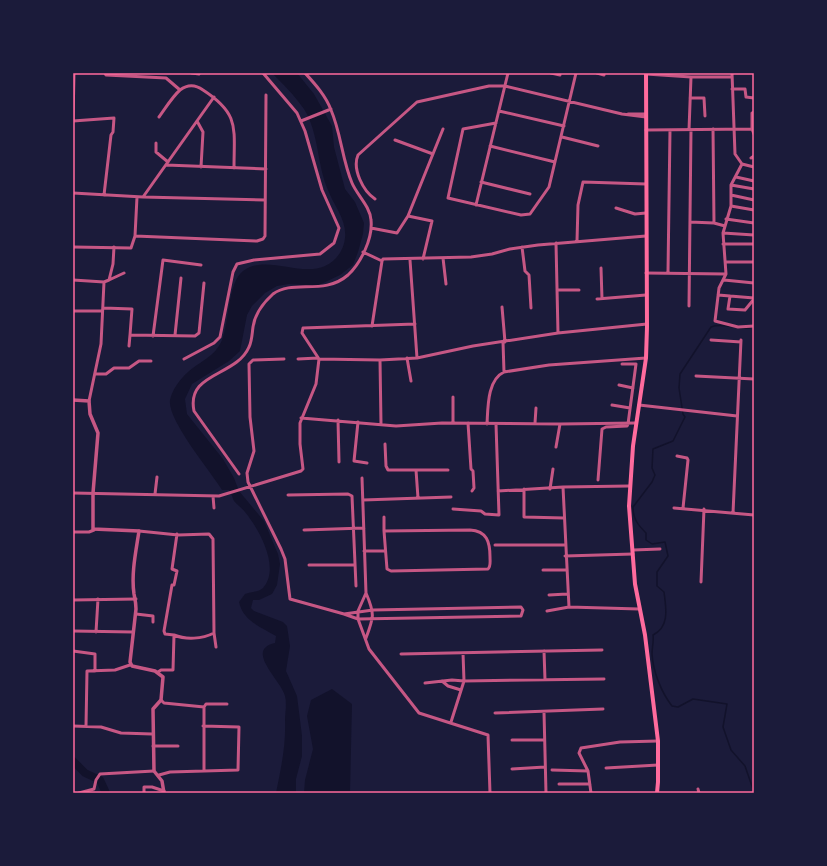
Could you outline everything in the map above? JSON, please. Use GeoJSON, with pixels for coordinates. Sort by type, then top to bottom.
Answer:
{"type":"FeatureCollection","features":[{"type":"Feature","properties":{"kind":"main road"},"geometry":{"type":"LineString","coordinates":[[646,74],[646,358],[636,423],[629,486],[633,552],[639,609],[645,635],[658,741],[656,793]]}},
{"type":"Feature","properties":{"kind":"street"},"geometry":{"type":"LineString","coordinates":[[74,73],[73,121],[114,118],[104,194]]}},
{"type":"Feature","properties":{"kind":"street"},"geometry":{"type":"LineString","coordinates":[[163,77],[164,73]]}},
{"type":"Feature","properties":{"kind":"street"},"geometry":{"type":"LineString","coordinates":[[192,73],[199,74]]}},
{"type":"Feature","properties":{"kind":"street"},"geometry":{"type":"LineString","coordinates":[[184,359],[218,340],[233,272],[237,264],[279,257],[313,256],[325,252],[337,238],[338,225],[320,184],[302,121],[294,108],[263,73]]}},
{"type":"Feature","properties":{"kind":"street"},"geometry":{"type":"LineString","coordinates":[[239,474],[194,411],[193,399],[197,387],[204,381],[232,366],[244,355],[249,347],[257,312],[274,294],[283,290],[318,288],[336,283],[348,275],[356,266],[363,252],[371,228],[369,213],[350,176],[330,110],[323,95],[305,73]]}},
{"type":"Feature","properties":{"kind":"street"},"geometry":{"type":"LineString","coordinates":[[476,205],[508,73]]}},
{"type":"Feature","properties":{"kind":"street"},"geometry":{"type":"LineString","coordinates":[[551,73],[560,75]]}},
{"type":"Feature","properties":{"kind":"street"},"geometry":{"type":"LineString","coordinates":[[496,123],[463,129],[448,198],[521,215],[530,214],[549,187],[576,73]]}},
{"type":"Feature","properties":{"kind":"street"},"geometry":{"type":"LineString","coordinates":[[597,73],[604,75]]}},
{"type":"Feature","properties":{"kind":"street"},"geometry":{"type":"LineString","coordinates":[[105,74],[145,75],[168,78],[180,90]]}},
{"type":"Feature","properties":{"kind":"street"},"geometry":{"type":"LineString","coordinates":[[646,74],[681,74],[690,78],[732,75],[735,154],[742,164],[754,167]]}},
{"type":"Feature","properties":{"kind":"street"},"geometry":{"type":"LineString","coordinates":[[689,306],[690,78]]}},
{"type":"Feature","properties":{"kind":"street"},"geometry":{"type":"LineString","coordinates":[[159,117],[180,90],[192,85],[197,86],[214,97],[229,112],[233,125],[234,168]]}},
{"type":"Feature","properties":{"kind":"street"},"geometry":{"type":"LineString","coordinates":[[375,199],[364,188],[356,167],[356,159],[358,155],[390,125],[417,102],[489,86],[505,86],[622,114],[646,115]]}},
{"type":"Feature","properties":{"kind":"street"},"geometry":{"type":"LineString","coordinates":[[732,89],[745,89],[746,97],[754,98],[754,92]]}},
{"type":"Feature","properties":{"kind":"street"},"geometry":{"type":"LineString","coordinates":[[135,236],[262,240],[265,236],[266,95]]}},
{"type":"Feature","properties":{"kind":"street"},"geometry":{"type":"LineString","coordinates":[[143,197],[214,97]]}},
{"type":"Feature","properties":{"kind":"street"},"geometry":{"type":"LineString","coordinates":[[690,98],[704,98],[705,116]]}},
{"type":"Feature","properties":{"kind":"street"},"geometry":{"type":"LineString","coordinates":[[302,121],[330,110]]}},
{"type":"Feature","properties":{"kind":"street"},"geometry":{"type":"LineString","coordinates":[[499,111],[564,126]]}},
{"type":"Feature","properties":{"kind":"street"},"geometry":{"type":"LineString","coordinates":[[754,112],[752,113],[752,129],[754,134]]}},
{"type":"Feature","properties":{"kind":"street"},"geometry":{"type":"LineString","coordinates":[[197,121],[203,132],[201,167]]}},
{"type":"Feature","properties":{"kind":"street"},"geometry":{"type":"LineString","coordinates":[[371,228],[397,233],[408,216],[443,129]]}},
{"type":"Feature","properties":{"kind":"street"},"geometry":{"type":"LineString","coordinates":[[713,129],[714,224]]}},
{"type":"Feature","properties":{"kind":"street"},"geometry":{"type":"LineString","coordinates":[[646,130],[752,129]]}},
{"type":"Feature","properties":{"kind":"street"},"geometry":{"type":"LineString","coordinates":[[668,272],[670,130]]}},
{"type":"Feature","properties":{"kind":"street"},"geometry":{"type":"LineString","coordinates":[[562,137],[598,146]]}},
{"type":"Feature","properties":{"kind":"street"},"geometry":{"type":"LineString","coordinates":[[395,140],[433,154]]}},
{"type":"Feature","properties":{"kind":"street"},"geometry":{"type":"LineString","coordinates":[[156,144],[156,152],[168,162]]}},
{"type":"Feature","properties":{"kind":"street"},"geometry":{"type":"LineString","coordinates":[[490,146],[555,162]]}},
{"type":"Feature","properties":{"kind":"street"},"geometry":{"type":"LineString","coordinates":[[742,164],[731,185],[731,206],[723,233],[726,274],[718,295],[715,319],[718,323],[738,327],[754,326]]}},
{"type":"Feature","properties":{"kind":"street"},"geometry":{"type":"LineString","coordinates":[[166,165],[266,169]]}},
{"type":"Feature","properties":{"kind":"street"},"geometry":{"type":"LineString","coordinates":[[736,177],[754,181]]}},
{"type":"Feature","properties":{"kind":"street"},"geometry":{"type":"LineString","coordinates":[[481,182],[530,194]]}},
{"type":"Feature","properties":{"kind":"street"},"geometry":{"type":"LineString","coordinates":[[577,241],[578,205],[583,182],[646,184]]}},
{"type":"Feature","properties":{"kind":"street"},"geometry":{"type":"LineString","coordinates":[[731,185],[754,189]]}},
{"type":"Feature","properties":{"kind":"street"},"geometry":{"type":"LineString","coordinates":[[73,193],[137,197],[265,200]]}},
{"type":"Feature","properties":{"kind":"street"},"geometry":{"type":"LineString","coordinates":[[731,195],[754,200]]}},
{"type":"Feature","properties":{"kind":"street"},"geometry":{"type":"LineString","coordinates":[[73,247],[131,248],[135,236],[137,197]]}},
{"type":"Feature","properties":{"kind":"street"},"geometry":{"type":"LineString","coordinates":[[731,206],[754,210]]}},
{"type":"Feature","properties":{"kind":"street"},"geometry":{"type":"LineString","coordinates":[[616,208],[635,214],[646,213]]}},
{"type":"Feature","properties":{"kind":"street"},"geometry":{"type":"LineString","coordinates":[[408,216],[432,221],[423,259]]}},
{"type":"Feature","properties":{"kind":"street"},"geometry":{"type":"LineString","coordinates":[[726,219],[754,223]]}},
{"type":"Feature","properties":{"kind":"street"},"geometry":{"type":"LineString","coordinates":[[690,222],[724,226]]}},
{"type":"Feature","properties":{"kind":"street"},"geometry":{"type":"LineString","coordinates":[[723,233],[754,235]]}},
{"type":"Feature","properties":{"kind":"street"},"geometry":{"type":"LineString","coordinates":[[363,252],[382,260],[410,260],[492,254],[522,247],[556,243],[646,236]]}},
{"type":"Feature","properties":{"kind":"street"},"geometry":{"type":"LineString","coordinates":[[556,243],[558,333]]}},
{"type":"Feature","properties":{"kind":"street"},"geometry":{"type":"LineString","coordinates":[[723,244],[754,244]]}},
{"type":"Feature","properties":{"kind":"street"},"geometry":{"type":"LineString","coordinates":[[109,280],[113,264],[114,247]]}},
{"type":"Feature","properties":{"kind":"street"},"geometry":{"type":"LineString","coordinates":[[522,247],[524,271],[529,275],[531,308]]}},
{"type":"Feature","properties":{"kind":"street"},"geometry":{"type":"LineString","coordinates":[[443,258],[446,284]]}},
{"type":"Feature","properties":{"kind":"street"},"geometry":{"type":"LineString","coordinates":[[153,336],[163,260],[201,265]]}},
{"type":"Feature","properties":{"kind":"street"},"geometry":{"type":"LineString","coordinates":[[372,326],[382,260]]}},
{"type":"Feature","properties":{"kind":"street"},"geometry":{"type":"LineString","coordinates":[[410,260],[417,358]]}},
{"type":"Feature","properties":{"kind":"street"},"geometry":{"type":"LineString","coordinates":[[725,262],[754,262]]}},
{"type":"Feature","properties":{"kind":"street"},"geometry":{"type":"LineString","coordinates":[[601,268],[602,299]]}},
{"type":"Feature","properties":{"kind":"street"},"geometry":{"type":"LineString","coordinates":[[646,273],[690,272],[726,274]]}},
{"type":"Feature","properties":{"kind":"street"},"geometry":{"type":"LineString","coordinates":[[73,280],[104,282],[124,273]]}},
{"type":"Feature","properties":{"kind":"street"},"geometry":{"type":"LineString","coordinates":[[175,335],[181,278]]}},
{"type":"Feature","properties":{"kind":"street"},"geometry":{"type":"LineString","coordinates":[[724,280],[754,283]]}},
{"type":"Feature","properties":{"kind":"street"},"geometry":{"type":"LineString","coordinates":[[94,530],[93,493],[98,433],[90,414],[89,401],[96,374],[101,344],[104,282]]}},
{"type":"Feature","properties":{"kind":"street"},"geometry":{"type":"LineString","coordinates":[[130,335],[198,335],[204,283]]}},
{"type":"Feature","properties":{"kind":"street"},"geometry":{"type":"LineString","coordinates":[[557,290],[579,290]]}},
{"type":"Feature","properties":{"kind":"street"},"geometry":{"type":"LineString","coordinates":[[597,299],[646,295]]}},
{"type":"Feature","properties":{"kind":"street"},"geometry":{"type":"LineString","coordinates":[[718,295],[730,296],[754,299],[746,310],[728,309],[730,296]]}},
{"type":"Feature","properties":{"kind":"street"},"geometry":{"type":"LineString","coordinates":[[502,307],[504,372]]}},
{"type":"Feature","properties":{"kind":"street"},"geometry":{"type":"LineString","coordinates":[[73,311],[132,309],[129,346]]}},
{"type":"Feature","properties":{"kind":"street"},"geometry":{"type":"LineString","coordinates":[[73,493],[224,495],[302,471],[300,444],[301,418],[316,384],[318,358],[302,333],[303,328],[415,324]]}},
{"type":"Feature","properties":{"kind":"street"},"geometry":{"type":"LineString","coordinates":[[298,359],[318,358],[380,360],[417,358],[558,333],[647,324]]}},
{"type":"Feature","properties":{"kind":"street"},"geometry":{"type":"LineString","coordinates":[[711,340],[741,341],[733,513]]}},
{"type":"Feature","properties":{"kind":"street"},"geometry":{"type":"LineString","coordinates":[[408,358],[411,381]]}},
{"type":"Feature","properties":{"kind":"street"},"geometry":{"type":"LineString","coordinates":[[487,424],[490,395],[493,383],[499,374],[549,365],[646,358]]}},
{"type":"Feature","properties":{"kind":"street"},"geometry":{"type":"LineString","coordinates":[[284,359],[253,360],[249,364],[250,417],[254,451],[247,473],[248,482],[251,489],[272,528],[285,559],[290,598],[358,619],[521,616],[523,610],[521,607],[373,610],[344,614]]}},
{"type":"Feature","properties":{"kind":"street"},"geometry":{"type":"LineString","coordinates":[[96,374],[106,374],[114,368],[129,368],[136,362],[151,360]]}},
{"type":"Feature","properties":{"kind":"street"},"geometry":{"type":"LineString","coordinates":[[380,360],[381,424]]}},
{"type":"Feature","properties":{"kind":"street"},"geometry":{"type":"LineString","coordinates":[[622,364],[636,364],[628,424]]}},
{"type":"Feature","properties":{"kind":"street"},"geometry":{"type":"LineString","coordinates":[[696,376],[754,379]]}},
{"type":"Feature","properties":{"kind":"street"},"geometry":{"type":"LineString","coordinates":[[619,385],[633,388]]}},
{"type":"Feature","properties":{"kind":"street"},"geometry":{"type":"LineString","coordinates":[[453,397],[453,423]]}},
{"type":"Feature","properties":{"kind":"street"},"geometry":{"type":"LineString","coordinates":[[73,400],[89,401]]}},
{"type":"Feature","properties":{"kind":"street"},"geometry":{"type":"LineString","coordinates":[[612,405],[630,408]]}},
{"type":"Feature","properties":{"kind":"street"},"geometry":{"type":"LineString","coordinates":[[639,405],[689,412],[737,416]]}},
{"type":"Feature","properties":{"kind":"street"},"geometry":{"type":"LineString","coordinates":[[535,424],[536,408]]}},
{"type":"Feature","properties":{"kind":"street"},"geometry":{"type":"LineString","coordinates":[[301,418],[407,426],[453,423],[636,423]]}},
{"type":"Feature","properties":{"kind":"street"},"geometry":{"type":"LineString","coordinates":[[338,420],[339,462]]}},
{"type":"Feature","properties":{"kind":"street"},"geometry":{"type":"LineString","coordinates":[[358,422],[354,461],[367,463]]}},
{"type":"Feature","properties":{"kind":"street"},"geometry":{"type":"LineString","coordinates":[[468,423],[471,469],[474,472],[474,488],[472,491]]}},
{"type":"Feature","properties":{"kind":"street"},"geometry":{"type":"LineString","coordinates":[[453,509],[481,510],[485,514],[498,515],[496,424]]}},
{"type":"Feature","properties":{"kind":"street"},"geometry":{"type":"LineString","coordinates":[[556,447],[560,424]]}},
{"type":"Feature","properties":{"kind":"street"},"geometry":{"type":"LineString","coordinates":[[598,480],[602,430],[606,428],[627,426],[628,424]]}},
{"type":"Feature","properties":{"kind":"street"},"geometry":{"type":"LineString","coordinates":[[385,444],[386,466],[388,470],[448,470]]}},
{"type":"Feature","properties":{"kind":"street"},"geometry":{"type":"LineString","coordinates":[[677,456],[687,458],[688,460],[683,508]]}},
{"type":"Feature","properties":{"kind":"street"},"geometry":{"type":"LineString","coordinates":[[550,489],[553,469]]}},
{"type":"Feature","properties":{"kind":"street"},"geometry":{"type":"LineString","coordinates":[[416,470],[418,498]]}},
{"type":"Feature","properties":{"kind":"street"},"geometry":{"type":"LineString","coordinates":[[155,494],[157,477]]}},
{"type":"Feature","properties":{"kind":"street"},"geometry":{"type":"LineString","coordinates":[[362,478],[366,593],[373,610],[374,618],[366,638]]}},
{"type":"Feature","properties":{"kind":"street"},"geometry":{"type":"LineString","coordinates":[[498,491],[550,489],[562,487],[629,486]]}},
{"type":"Feature","properties":{"kind":"street"},"geometry":{"type":"LineString","coordinates":[[562,487],[568,607]]}},
{"type":"Feature","properties":{"kind":"street"},"geometry":{"type":"LineString","coordinates":[[524,489],[524,517],[564,518]]}},
{"type":"Feature","properties":{"kind":"street"},"geometry":{"type":"LineString","coordinates":[[288,495],[350,494],[352,498],[355,529],[356,586]]}},
{"type":"Feature","properties":{"kind":"street"},"geometry":{"type":"LineString","coordinates":[[213,496],[214,508]]}},
{"type":"Feature","properties":{"kind":"street"},"geometry":{"type":"LineString","coordinates":[[363,500],[451,497]]}},
{"type":"Feature","properties":{"kind":"street"},"geometry":{"type":"LineString","coordinates":[[674,508],[704,509],[754,515]]}},
{"type":"Feature","properties":{"kind":"street"},"geometry":{"type":"LineString","coordinates":[[701,582],[704,509]]}},
{"type":"Feature","properties":{"kind":"street"},"geometry":{"type":"LineString","coordinates":[[384,517],[384,531],[385,551],[387,569],[391,571],[484,570],[488,569],[490,564],[489,541],[484,535],[475,530],[384,531]]}},
{"type":"Feature","properties":{"kind":"street"},"geometry":{"type":"LineString","coordinates":[[304,530],[364,528]]}},
{"type":"Feature","properties":{"kind":"street"},"geometry":{"type":"LineString","coordinates":[[73,532],[89,532],[94,530],[139,531],[177,534],[209,534],[212,536],[214,565],[214,633],[216,636],[216,647]]}},
{"type":"Feature","properties":{"kind":"street"},"geometry":{"type":"LineString","coordinates":[[130,665],[136,614],[134,574],[139,531]]}},
{"type":"Feature","properties":{"kind":"street"},"geometry":{"type":"LineString","coordinates":[[177,534],[172,569],[177,571],[174,586],[172,585],[164,631],[165,634],[174,635],[180,638],[194,638],[214,633]]}},
{"type":"Feature","properties":{"kind":"street"},"geometry":{"type":"LineString","coordinates":[[495,545],[565,545]]}},
{"type":"Feature","properties":{"kind":"street"},"geometry":{"type":"LineString","coordinates":[[565,556],[660,550]]}},
{"type":"Feature","properties":{"kind":"street"},"geometry":{"type":"LineString","coordinates":[[364,551],[385,551]]}},
{"type":"Feature","properties":{"kind":"street"},"geometry":{"type":"LineString","coordinates":[[309,565],[355,565]]}},
{"type":"Feature","properties":{"kind":"street"},"geometry":{"type":"LineString","coordinates":[[543,570],[566,570]]}},
{"type":"Feature","properties":{"kind":"street"},"geometry":{"type":"LineString","coordinates":[[366,593],[358,611],[358,619],[371,652],[417,711],[488,734],[490,793]]}},
{"type":"Feature","properties":{"kind":"street"},"geometry":{"type":"LineString","coordinates":[[549,595],[567,594]]}},
{"type":"Feature","properties":{"kind":"street"},"geometry":{"type":"LineString","coordinates":[[96,632],[98,599]]}},
{"type":"Feature","properties":{"kind":"street"},"geometry":{"type":"LineString","coordinates":[[73,600],[136,599]]}},
{"type":"Feature","properties":{"kind":"street"},"geometry":{"type":"LineString","coordinates":[[547,611],[568,607],[639,609]]}},
{"type":"Feature","properties":{"kind":"street"},"geometry":{"type":"LineString","coordinates":[[136,614],[154,616],[153,622]]}},
{"type":"Feature","properties":{"kind":"street"},"geometry":{"type":"LineString","coordinates":[[73,631],[133,632]]}},
{"type":"Feature","properties":{"kind":"street"},"geometry":{"type":"LineString","coordinates":[[158,672],[161,670],[173,670],[174,635]]}},
{"type":"Feature","properties":{"kind":"street"},"geometry":{"type":"LineString","coordinates":[[401,654],[602,650]]}},
{"type":"Feature","properties":{"kind":"street"},"geometry":{"type":"LineString","coordinates":[[73,651],[95,654],[95,672]]}},
{"type":"Feature","properties":{"kind":"street"},"geometry":{"type":"LineString","coordinates":[[544,651],[545,680]]}},
{"type":"Feature","properties":{"kind":"street"},"geometry":{"type":"LineString","coordinates":[[451,722],[464,681],[463,653]]}},
{"type":"Feature","properties":{"kind":"street"},"geometry":{"type":"LineString","coordinates":[[86,726],[87,672],[115,670],[130,665],[158,672],[163,677],[164,681],[161,700],[153,709],[152,734],[154,771],[158,775],[164,792]]}},
{"type":"Feature","properties":{"kind":"street"},"geometry":{"type":"LineString","coordinates":[[425,683],[452,680],[604,679]]}},
{"type":"Feature","properties":{"kind":"street"},"geometry":{"type":"LineString","coordinates":[[442,681],[448,686],[461,690]]}},
{"type":"Feature","properties":{"kind":"street"},"geometry":{"type":"LineString","coordinates":[[161,700],[164,703],[204,707],[206,704],[227,704]]}},
{"type":"Feature","properties":{"kind":"street"},"geometry":{"type":"LineString","coordinates":[[204,707],[204,771]]}},
{"type":"Feature","properties":{"kind":"street"},"geometry":{"type":"LineString","coordinates":[[495,713],[602,709]]}},
{"type":"Feature","properties":{"kind":"street"},"geometry":{"type":"LineString","coordinates":[[544,712],[546,793]]}},
{"type":"Feature","properties":{"kind":"street"},"geometry":{"type":"LineString","coordinates":[[73,726],[101,727],[121,733],[152,734]]}},
{"type":"Feature","properties":{"kind":"street"},"geometry":{"type":"LineString","coordinates":[[158,775],[170,772],[238,768],[239,727],[203,726]]}},
{"type":"Feature","properties":{"kind":"street"},"geometry":{"type":"LineString","coordinates":[[512,740],[544,740]]}},
{"type":"Feature","properties":{"kind":"street"},"geometry":{"type":"LineString","coordinates":[[591,793],[588,771],[579,753],[581,748],[620,742],[658,741]]}},
{"type":"Feature","properties":{"kind":"street"},"geometry":{"type":"LineString","coordinates":[[153,746],[178,746]]}},
{"type":"Feature","properties":{"kind":"street"},"geometry":{"type":"LineString","coordinates":[[606,768],[658,765]]}},
{"type":"Feature","properties":{"kind":"street"},"geometry":{"type":"LineString","coordinates":[[512,768],[545,767]]}},
{"type":"Feature","properties":{"kind":"street"},"geometry":{"type":"LineString","coordinates":[[552,770],[588,771]]}},
{"type":"Feature","properties":{"kind":"street"},"geometry":{"type":"LineString","coordinates":[[80,793],[94,789],[96,780],[100,774],[154,771]]}},
{"type":"Feature","properties":{"kind":"street"},"geometry":{"type":"LineString","coordinates":[[559,784],[590,784]]}},
{"type":"Feature","properties":{"kind":"street"},"geometry":{"type":"LineString","coordinates":[[144,793],[144,787],[152,787],[164,792]]}},
{"type":"Feature","properties":{"kind":"street"},"geometry":{"type":"LineString","coordinates":[[698,789],[699,793]]}},
{"type":"Feature","properties":{"kind":"shaded area"},"geometry":{"type":"Polygon","coordinates":[[[272,73],[297,73],[314,94],[332,126],[334,147],[345,189],[355,202],[364,223],[363,234],[353,265],[340,275],[317,286],[289,284],[277,286],[265,293],[252,306],[247,315],[240,351],[229,361],[192,384],[185,399],[187,414],[223,459],[234,478],[239,491],[264,521],[278,554],[280,564],[277,585],[272,594],[259,600],[253,600],[251,608],[254,611],[283,622],[287,626],[290,646],[286,671],[297,696],[302,736],[302,756],[296,779],[296,793],[276,793],[284,748],[286,699],[282,689],[263,659],[263,652],[266,647],[275,643],[276,636],[253,623],[244,614],[239,602],[245,594],[263,588],[268,580],[270,570],[266,549],[262,538],[251,519],[234,501],[229,490],[222,490],[182,433],[171,409],[170,400],[174,389],[182,378],[211,355],[219,346],[224,333],[234,284],[238,276],[243,271],[252,266],[262,265],[315,269],[325,266],[333,261],[339,255],[343,247],[345,238],[344,225],[340,213],[324,180],[313,128],[309,118],[297,99],[272,73]]]}},
{"type":"Feature","properties":{"kind":"shaded area"},"geometry":{"type":"Polygon","coordinates":[[[332,689],[352,704],[350,793],[304,793],[305,780],[313,749],[307,716],[311,700],[332,689]]]}},
{"type":"Feature","properties":{"kind":"waterway"},"geometry":{"type":"LineString","coordinates":[[750,328],[720,325],[711,327],[680,374],[679,388],[683,414],[685,417],[673,441],[653,449],[652,468],[655,475],[652,482],[633,507],[636,522],[646,533],[646,540],[652,544],[665,542],[668,556],[657,572],[657,586],[664,592],[666,616],[662,627],[653,635],[652,651],[654,667],[661,688],[672,706],[678,707],[693,699],[727,704],[723,727],[731,750],[745,766],[754,792]]}},
{"type":"Feature","properties":{"kind":"waterway"},"geometry":{"type":"LineString","coordinates":[[73,761],[85,773],[100,780],[106,793]]}}]}
